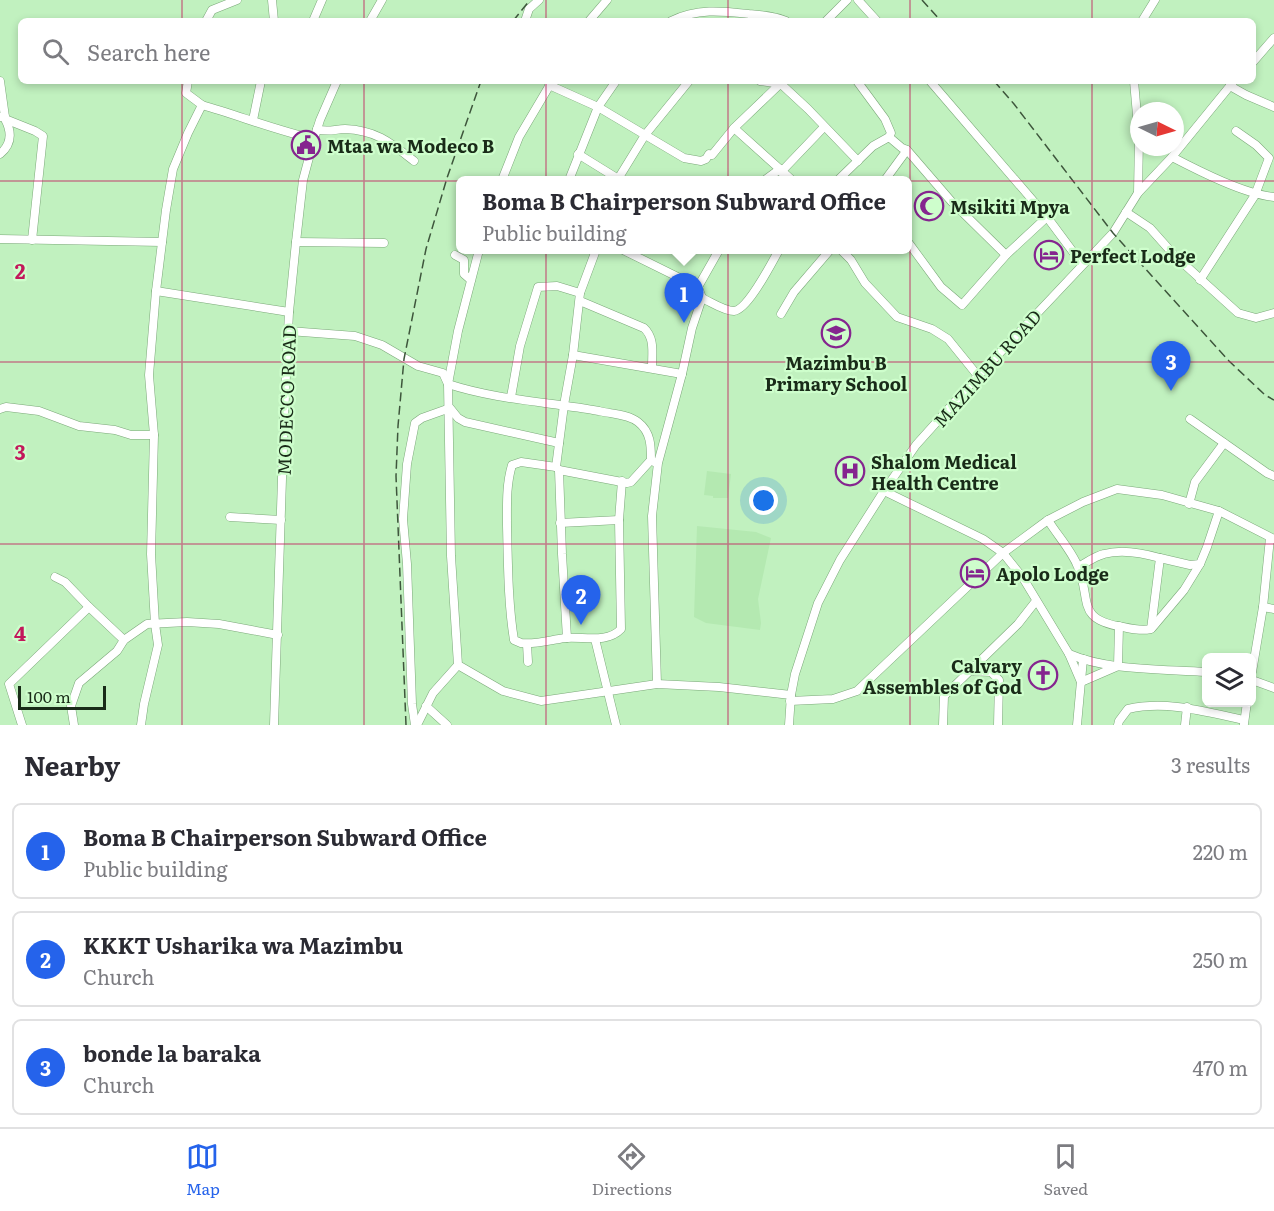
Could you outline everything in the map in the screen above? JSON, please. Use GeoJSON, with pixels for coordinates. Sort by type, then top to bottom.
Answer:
{"type":"FeatureCollection","features":[{"type":"Feature","properties":{"kind":"street"},"geometry":{"type":"LineString","coordinates":[[208,18],[212,10],[237,0]]}},
{"type":"Feature","properties":{"kind":"street"},"geometry":{"type":"LineString","coordinates":[[272,0],[274,18]]}},
{"type":"Feature","properties":{"kind":"street"},"geometry":{"type":"LineString","coordinates":[[314,18],[322,0]]}},
{"type":"Feature","properties":{"kind":"street"},"geometry":{"type":"LineString","coordinates":[[372,18],[382,0]]}},
{"type":"Feature","properties":{"kind":"street"},"geometry":{"type":"LineString","coordinates":[[526,18],[529,9],[539,0]]}},
{"type":"Feature","properties":{"kind":"street"},"geometry":{"type":"LineString","coordinates":[[592,18],[607,0]]}},
{"type":"Feature","properties":{"kind":"street"},"geometry":{"type":"LineString","coordinates":[[829,18],[847,0]]}},
{"type":"Feature","properties":{"kind":"street"},"geometry":{"type":"LineString","coordinates":[[858,0],[874,18]]}},
{"type":"Feature","properties":{"kind":"street"},"geometry":{"type":"LineString","coordinates":[[1144,18],[1155,0]]}},
{"type":"Feature","properties":{"kind":"street"},"geometry":{"type":"LineString","coordinates":[[685,18],[705,11],[720,10],[778,18]]}},
{"type":"Feature","properties":{"kind":"street"},"geometry":{"type":"LineString","coordinates":[[1256,59],[1274,38]]}},
{"type":"Feature","properties":{"kind":"street"},"geometry":{"type":"LineString","coordinates":[[0,81],[3,118],[10,130],[10,140],[0,154]]}},
{"type":"Feature","properties":{"kind":"street"},"geometry":{"type":"LineString","coordinates":[[188,84],[186,93],[202,105],[253,120],[268,128],[314,139]]}},
{"type":"Feature","properties":{"kind":"street"},"geometry":{"type":"LineString","coordinates":[[253,120],[260,84]]}},
{"type":"Feature","properties":{"kind":"street","name":"MODECCO ROAD"},"geometry":{"type":"LineString","coordinates":[[274,725],[289,312],[303,180],[317,129],[336,84]]}},
{"type":"Feature","properties":{"kind":"street"},"geometry":{"type":"LineString","coordinates":[[504,176],[519,137],[549,84]]}},
{"type":"Feature","properties":{"kind":"street"},"geometry":{"type":"LineString","coordinates":[[552,84],[598,107],[684,158],[700,161],[706,159],[709,154],[712,155],[734,128],[781,84]]}},
{"type":"Feature","properties":{"kind":"street"},"geometry":{"type":"LineString","coordinates":[[570,176],[598,107],[614,84]]}},
{"type":"Feature","properties":{"kind":"street"},"geometry":{"type":"LineString","coordinates":[[621,176],[645,135],[687,84]]}},
{"type":"Feature","properties":{"kind":"street"},"geometry":{"type":"LineString","coordinates":[[783,84],[858,161]]}},
{"type":"Feature","properties":{"kind":"street"},"geometry":{"type":"LineString","coordinates":[[842,176],[873,146],[889,137],[891,133],[885,119],[859,84]]}},
{"type":"Feature","properties":{"kind":"street"},"geometry":{"type":"LineString","coordinates":[[933,84],[1047,217],[1082,264]]}},
{"type":"Feature","properties":{"kind":"street"},"geometry":{"type":"LineString","coordinates":[[1134,84],[1139,138],[1138,193]]}},
{"type":"Feature","properties":{"kind":"street"},"geometry":{"type":"LineString","coordinates":[[1232,84],[1272,104]]}},
{"type":"Feature","properties":{"kind":"street","name":"MAZIMBU ROAD"},"geometry":{"type":"LineString","coordinates":[[789,725],[795,674],[818,603],[840,560],[884,491],[916,446],[1113,232],[1138,193],[1172,157],[1232,84]]}},
{"type":"Feature","properties":{"kind":"street"},"geometry":{"type":"LineString","coordinates":[[141,725],[158,645],[151,554],[154,435],[149,375],[156,291],[173,169],[202,105]]}},
{"type":"Feature","properties":{"kind":"street"},"geometry":{"type":"LineString","coordinates":[[3,118],[35,130],[43,136],[32,240]]}},
{"type":"Feature","properties":{"kind":"street"},"geometry":{"type":"LineString","coordinates":[[771,176],[781,170],[825,127]]}},
{"type":"Feature","properties":{"kind":"street"},"geometry":{"type":"LineString","coordinates":[[734,128],[788,176]]}},
{"type":"Feature","properties":{"kind":"street"},"geometry":{"type":"LineString","coordinates":[[317,129],[323,132],[344,129],[380,135],[414,161]]}},
{"type":"Feature","properties":{"kind":"street"},"geometry":{"type":"LineString","coordinates":[[1200,280],[1255,195],[1269,158],[1256,145],[1236,131]]}},
{"type":"Feature","properties":{"kind":"street"},"geometry":{"type":"LineString","coordinates":[[889,137],[907,150],[951,201],[1006,255]]}},
{"type":"Feature","properties":{"kind":"street"},"geometry":{"type":"LineString","coordinates":[[888,176],[907,150]]}},
{"type":"Feature","properties":{"kind":"street"},"geometry":{"type":"LineString","coordinates":[[578,154],[613,176]]}},
{"type":"Feature","properties":{"kind":"street"},"geometry":{"type":"LineString","coordinates":[[1172,157],[1255,195],[1274,197]]}},
{"type":"Feature","properties":{"kind":"street"},"geometry":{"type":"LineString","coordinates":[[1126,212],[1150,228],[1174,255],[1238,313],[1256,318],[1274,313]]}},
{"type":"Feature","properties":{"kind":"street"},"geometry":{"type":"LineString","coordinates":[[912,247],[941,287],[962,305],[1006,255],[1047,217]]}},
{"type":"Feature","properties":{"kind":"street"},"geometry":{"type":"LineString","coordinates":[[0,239],[162,242]]}},
{"type":"Feature","properties":{"kind":"street"},"geometry":{"type":"LineString","coordinates":[[296,242],[384,243]]}},
{"type":"Feature","properties":{"kind":"street"},"geometry":{"type":"LineString","coordinates":[[416,725],[434,693],[458,665],[451,556],[448,384],[458,331],[478,254]]}},
{"type":"Feature","properties":{"kind":"street"},"geometry":{"type":"LineString","coordinates":[[567,638],[558,468],[564,405],[580,297],[594,254]]}},
{"type":"Feature","properties":{"kind":"street"},"geometry":{"type":"LineString","coordinates":[[622,482],[619,520],[621,629],[616,634],[595,639],[567,638],[527,644],[514,640],[508,554],[507,480],[512,465],[521,462],[631,482],[654,462],[661,449],[702,298],[698,286],[633,254]]}},
{"type":"Feature","properties":{"kind":"street"},"geometry":{"type":"LineString","coordinates":[[698,286],[716,254]]}},
{"type":"Feature","properties":{"kind":"street"},"geometry":{"type":"LineString","coordinates":[[702,298],[730,310],[740,309],[748,301],[776,254]]}},
{"type":"Feature","properties":{"kind":"street"},"geometry":{"type":"LineString","coordinates":[[781,314],[794,292],[826,254]]}},
{"type":"Feature","properties":{"kind":"street"},"geometry":{"type":"LineString","coordinates":[[846,254],[865,283],[897,316],[932,329],[948,339],[978,376]]}},
{"type":"Feature","properties":{"kind":"street"},"geometry":{"type":"LineString","coordinates":[[455,255],[464,260],[464,274],[471,280]]}},
{"type":"Feature","properties":{"kind":"street"},"geometry":{"type":"LineString","coordinates":[[511,397],[520,346],[538,286],[557,286],[644,328],[652,340],[652,368]]}},
{"type":"Feature","properties":{"kind":"street"},"geometry":{"type":"LineString","coordinates":[[156,291],[289,312]]}},
{"type":"Feature","properties":{"kind":"street"},"geometry":{"type":"LineString","coordinates":[[289,331],[355,336],[382,345],[417,366],[443,374],[448,384],[466,390],[630,417],[642,425],[651,442],[654,462],[652,516],[657,684]]}},
{"type":"Feature","properties":{"kind":"street"},"geometry":{"type":"LineString","coordinates":[[573,355],[682,374]]}},
{"type":"Feature","properties":{"kind":"street"},"geometry":{"type":"LineString","coordinates":[[0,409],[6,407],[39,411],[79,426],[115,430],[131,435],[154,435]]}},
{"type":"Feature","properties":{"kind":"street"},"geometry":{"type":"LineString","coordinates":[[450,408],[458,418],[465,422],[560,443]]}},
{"type":"Feature","properties":{"kind":"street"},"geometry":{"type":"LineString","coordinates":[[416,725],[412,704],[407,564],[403,519],[404,484],[415,423],[422,418],[450,408]]}},
{"type":"Feature","properties":{"kind":"street"},"geometry":{"type":"LineString","coordinates":[[1190,419],[1274,476]]}},
{"type":"Feature","properties":{"kind":"street"},"geometry":{"type":"LineString","coordinates":[[651,442],[664,436]]}},
{"type":"Feature","properties":{"kind":"street"},"geometry":{"type":"LineString","coordinates":[[651,442],[661,449]]}},
{"type":"Feature","properties":{"kind":"street"},"geometry":{"type":"LineString","coordinates":[[1189,504],[1196,482],[1224,443]]}},
{"type":"Feature","properties":{"kind":"street"},"geometry":{"type":"LineString","coordinates":[[458,665],[503,691],[541,701],[657,684],[719,687],[791,698],[833,699],[857,691],[1003,553],[1048,520],[1083,502],[1117,489],[1162,495],[1219,511],[1272,538],[1255,653]]}},
{"type":"Feature","properties":{"kind":"street"},"geometry":{"type":"LineString","coordinates":[[884,491],[983,540],[1003,553],[1023,578],[1069,654],[1081,682]]}},
{"type":"Feature","properties":{"kind":"street"},"geometry":{"type":"LineString","coordinates":[[1048,520],[1078,567],[1089,611],[1104,623],[1137,630],[1150,629],[1184,590],[1208,548],[1219,511]]}},
{"type":"Feature","properties":{"kind":"street"},"geometry":{"type":"LineString","coordinates":[[230,517],[281,520]]}},
{"type":"Feature","properties":{"kind":"street"},"geometry":{"type":"LineString","coordinates":[[560,523],[619,520]]}},
{"type":"Feature","properties":{"kind":"street"},"geometry":{"type":"LineString","coordinates":[[1078,567],[1104,554],[1123,552],[1144,553],[1190,565],[1200,564]]}},
{"type":"Feature","properties":{"kind":"street"},"geometry":{"type":"LineString","coordinates":[[1150,629],[1160,558]]}},
{"type":"Feature","properties":{"kind":"street"},"geometry":{"type":"LineString","coordinates":[[56,577],[65,582],[124,640]]}},
{"type":"Feature","properties":{"kind":"street"},"geometry":{"type":"LineString","coordinates":[[943,725],[944,696],[1018,624],[1036,601]]}},
{"type":"Feature","properties":{"kind":"street"},"geometry":{"type":"LineString","coordinates":[[9,684],[89,607]]}},
{"type":"Feature","properties":{"kind":"street"},"geometry":{"type":"LineString","coordinates":[[1263,607],[1274,609]]}},
{"type":"Feature","properties":{"kind":"street"},"geometry":{"type":"LineString","coordinates":[[74,725],[71,706],[79,683],[117,651],[124,640],[147,624],[187,622],[219,624],[278,634]]}},
{"type":"Feature","properties":{"kind":"street"},"geometry":{"type":"LineString","coordinates":[[1118,666],[1119,626]]}},
{"type":"Feature","properties":{"kind":"street"},"geometry":{"type":"LineString","coordinates":[[595,639],[616,725]]}},
{"type":"Feature","properties":{"kind":"street"},"geometry":{"type":"LineString","coordinates":[[527,644],[528,662]]}},
{"type":"Feature","properties":{"kind":"street"},"geometry":{"type":"LineString","coordinates":[[1069,654],[1118,666],[1202,672]]}},
{"type":"Feature","properties":{"kind":"street"},"geometry":{"type":"LineString","coordinates":[[1077,725],[1083,659]]}},
{"type":"Feature","properties":{"kind":"street"},"geometry":{"type":"LineString","coordinates":[[1081,682],[1118,666]]}},
{"type":"Feature","properties":{"kind":"street"},"geometry":{"type":"LineString","coordinates":[[968,671],[991,672],[999,680],[998,725]]}},
{"type":"Feature","properties":{"kind":"street"},"geometry":{"type":"LineString","coordinates":[[1256,682],[1274,688]]}},
{"type":"Feature","properties":{"kind":"street"},"geometry":{"type":"LineString","coordinates":[[0,683],[9,684]]}},
{"type":"Feature","properties":{"kind":"street"},"geometry":{"type":"LineString","coordinates":[[9,684],[21,725]]}},
{"type":"Feature","properties":{"kind":"street"},"geometry":{"type":"LineString","coordinates":[[1118,725],[1128,709],[1149,705],[1187,707],[1244,723],[1246,707]]}},
{"type":"Feature","properties":{"kind":"street"},"geometry":{"type":"LineString","coordinates":[[426,706],[447,725]]}},
{"type":"Feature","properties":{"kind":"street"},"geometry":{"type":"LineString","coordinates":[[1185,725],[1187,707]]}},
{"type":"Feature","properties":{"kind":"shaded area"},"geometry":{"type":"Polygon","coordinates":[[[707,471],[731,474],[728,498],[713,498],[713,496],[704,495],[707,471]]]}},
{"type":"Feature","properties":{"kind":"shaded area"},"geometry":{"type":"Polygon","coordinates":[[[697,526],[756,532],[771,538],[758,599],[760,630],[706,623],[694,617],[697,526]]]}},
{"type":"Feature","properties":{"kind":"railway"},"geometry":{"type":"LineString","coordinates":[[515,18],[530,0]]}},
{"type":"Feature","properties":{"kind":"railway"},"geometry":{"type":"LineString","coordinates":[[922,0],[938,18]]}},
{"type":"Feature","properties":{"kind":"railway"},"geometry":{"type":"LineString","coordinates":[[406,725],[396,476],[404,359],[426,249],[447,178],[480,84]]}},
{"type":"Feature","properties":{"kind":"railway"},"geometry":{"type":"LineString","coordinates":[[997,84],[1113,233],[1229,361],[1265,395],[1274,400]]}},
{"type":"Feature","properties":{"kind":"place","name":"Mtaa wa Modeco B"},"geometry":{"type":"Point","coordinates":[306,145]}},
{"type":"Feature","properties":{"kind":"place","name":"Msikiti Mpya"},"geometry":{"type":"Point","coordinates":[929,206]}},
{"type":"Feature","properties":{"kind":"place","name":"Perfect Lodge"},"geometry":{"type":"Point","coordinates":[1049,255]}},
{"type":"Feature","properties":{"kind":"place","name":"Boma B Chairperson Subward Office"},"geometry":{"type":"Point","coordinates":[684,323]}},
{"type":"Feature","properties":{"kind":"place","name":"Mazimbu B Primary School"},"geometry":{"type":"Point","coordinates":[836,333]}},
{"type":"Feature","properties":{"kind":"place","name":"bonde la baraka"},"geometry":{"type":"Point","coordinates":[1171,391]}},
{"type":"Feature","properties":{"kind":"place","name":"Shalom Medical Health Centre"},"geometry":{"type":"Point","coordinates":[850,471]}},
{"type":"Feature","properties":{"kind":"place","name":"Apolo Lodge"},"geometry":{"type":"Point","coordinates":[975,573]}},
{"type":"Feature","properties":{"kind":"place","name":"KKKT Usharika wa Mazimbu"},"geometry":{"type":"Point","coordinates":[581,625]}},
{"type":"Feature","properties":{"kind":"place","name":"Calvary Assembles of God"},"geometry":{"type":"Point","coordinates":[1043,675]}}]}
